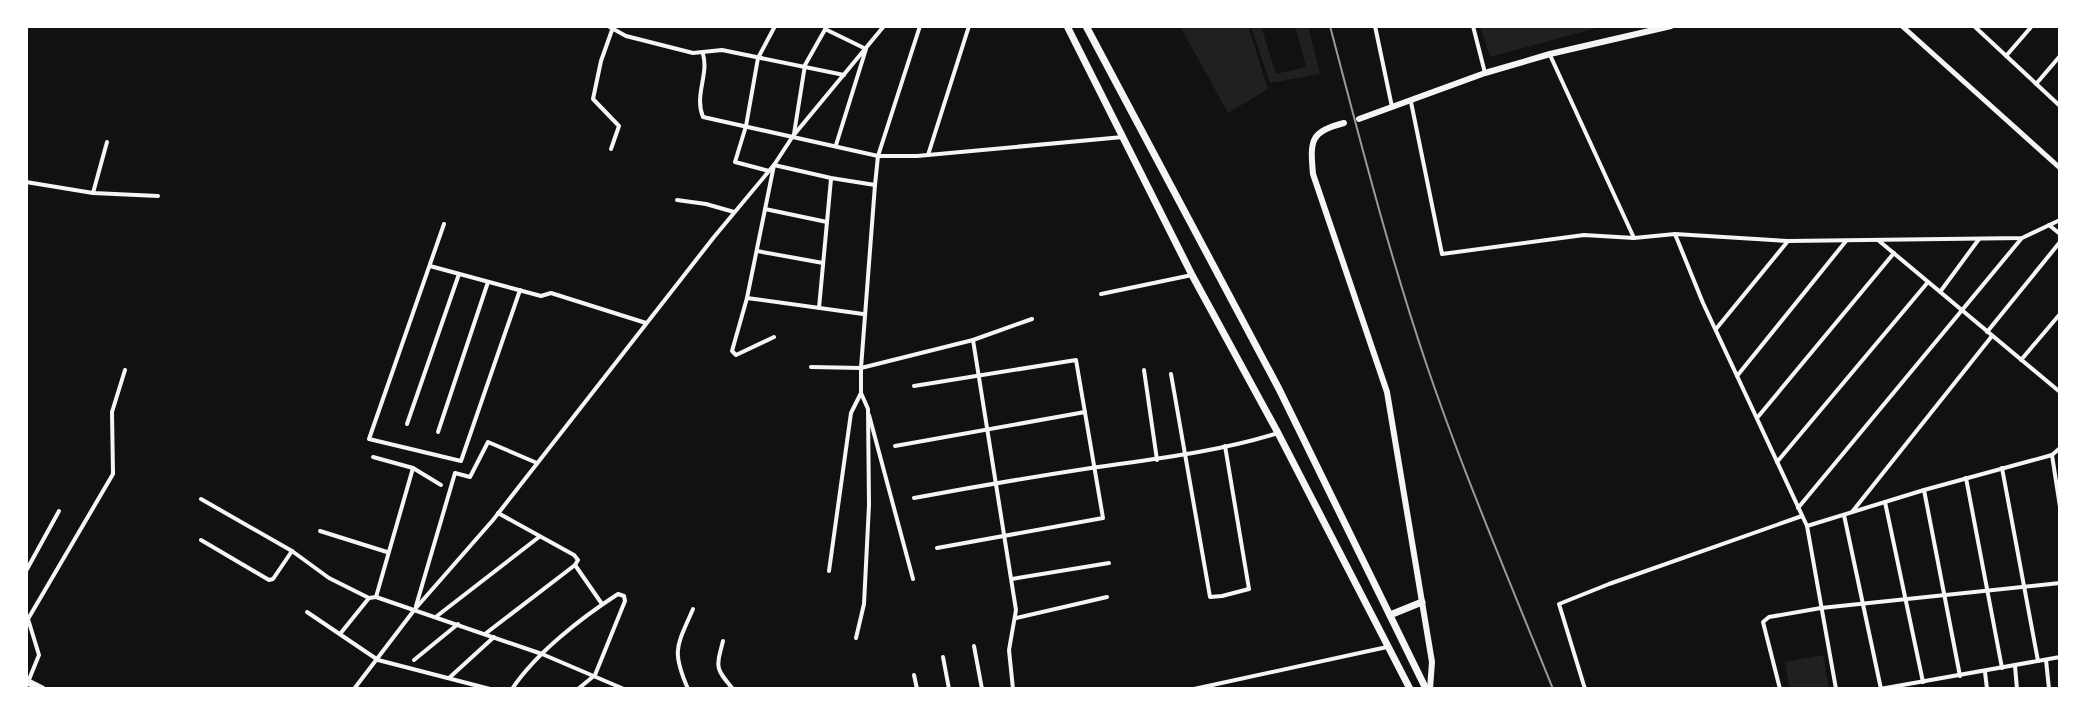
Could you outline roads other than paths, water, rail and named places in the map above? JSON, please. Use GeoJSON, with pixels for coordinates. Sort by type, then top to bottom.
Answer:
{"type":"FeatureCollection","features":[{"type":"Feature","properties":{"kind":"main road"},"geometry":{"type":"LineString","coordinates":[[1067,26],[1192,275],[1278,433],[1410,689]]}},
{"type":"Feature","properties":{"kind":"main road"},"geometry":{"type":"LineString","coordinates":[[1086,26],[1279,389],[1428,689]]}},
{"type":"Feature","properties":{"kind":"main road"},"geometry":{"type":"LineString","coordinates":[[1359,119],[1485,73],[1550,54],[1671,26]]}},
{"type":"Feature","properties":{"kind":"main road"},"geometry":{"type":"LineString","coordinates":[[1344,123],[1324,128],[1314,138],[1311,152],[1313,174],[1387,392],[1432,662],[1428,689]]}},
{"type":"Feature","properties":{"kind":"main road"},"geometry":{"type":"LineString","coordinates":[[1390,615],[1422,602]]}},
{"type":"Feature","properties":{"kind":"main road"},"geometry":{"type":"LineString","coordinates":[[27,682],[42,689]]}},
{"type":"Feature","properties":{"kind":"street"},"geometry":{"type":"LineString","coordinates":[[769,171],[735,162],[746,126],[758,58],[775,26]]}},
{"type":"Feature","properties":{"kind":"street"},"geometry":{"type":"LineString","coordinates":[[354,689],[415,609],[498,513],[774,165],[793,136],[884,26]]}},
{"type":"Feature","properties":{"kind":"street"},"geometry":{"type":"LineString","coordinates":[[913,579],[868,409],[861,393],[861,368],[878,156],[920,26]]}},
{"type":"Feature","properties":{"kind":"street"},"geometry":{"type":"LineString","coordinates":[[928,155],[969,26]]}},
{"type":"Feature","properties":{"kind":"street"},"geometry":{"type":"LineString","coordinates":[[1375,26],[1392,107]]}},
{"type":"Feature","properties":{"kind":"street"},"geometry":{"type":"LineString","coordinates":[[1473,26],[1485,73]]}},
{"type":"Feature","properties":{"kind":"street"},"geometry":{"type":"LineString","coordinates":[[1902,26],[2060,168]]}},
{"type":"Feature","properties":{"kind":"street"},"geometry":{"type":"LineString","coordinates":[[1974,26],[2060,106]]}},
{"type":"Feature","properties":{"kind":"street"},"geometry":{"type":"LineString","coordinates":[[2006,56],[2032,26]]}},
{"type":"Feature","properties":{"kind":"street"},"geometry":{"type":"LineString","coordinates":[[611,149],[619,126],[593,99],[610,28],[661,46],[703,54],[722,50],[844,75]]}},
{"type":"Feature","properties":{"kind":"street"},"geometry":{"type":"LineString","coordinates":[[793,136],[805,65],[826,28],[866,49]]}},
{"type":"Feature","properties":{"kind":"street"},"geometry":{"type":"LineString","coordinates":[[836,145],[866,49]]}},
{"type":"Feature","properties":{"kind":"street"},"geometry":{"type":"LineString","coordinates":[[703,54],[704,77],[698,102],[703,117],[878,156],[928,155],[1123,137]]}},
{"type":"Feature","properties":{"kind":"street"},"geometry":{"type":"LineString","coordinates":[[1550,54],[1634,238]]}},
{"type":"Feature","properties":{"kind":"street"},"geometry":{"type":"LineString","coordinates":[[2036,84],[2060,56]]}},
{"type":"Feature","properties":{"kind":"street"},"geometry":{"type":"LineString","coordinates":[[1411,102],[1442,254],[1584,235],[1634,238],[1675,234],[1788,241],[2022,238],[2060,220]]}},
{"type":"Feature","properties":{"kind":"street"},"geometry":{"type":"LineString","coordinates":[[93,193],[107,142]]}},
{"type":"Feature","properties":{"kind":"street"},"geometry":{"type":"LineString","coordinates":[[774,165],[875,185]]}},
{"type":"Feature","properties":{"kind":"street"},"geometry":{"type":"LineString","coordinates":[[774,165],[733,354],[774,337]]}},
{"type":"Feature","properties":{"kind":"street"},"geometry":{"type":"LineString","coordinates":[[819,308],[831,178]]}},
{"type":"Feature","properties":{"kind":"street"},"geometry":{"type":"LineString","coordinates":[[26,182],[93,193],[158,196]]}},
{"type":"Feature","properties":{"kind":"street"},"geometry":{"type":"LineString","coordinates":[[677,200],[734,212]]}},
{"type":"Feature","properties":{"kind":"street"},"geometry":{"type":"LineString","coordinates":[[765,209],[827,222]]}},
{"type":"Feature","properties":{"kind":"street"},"geometry":{"type":"LineString","coordinates":[[444,224],[368,437],[371,441],[461,461],[520,290]]}},
{"type":"Feature","properties":{"kind":"street"},"geometry":{"type":"LineString","coordinates":[[2049,225],[2060,234]]}},
{"type":"Feature","properties":{"kind":"street"},"geometry":{"type":"LineString","coordinates":[[1675,234],[1715,330],[1807,526],[1836,689]]}},
{"type":"Feature","properties":{"kind":"street"},"geometry":{"type":"LineString","coordinates":[[1798,508],[2022,238]]}},
{"type":"Feature","properties":{"kind":"street"},"geometry":{"type":"LineString","coordinates":[[1940,292],[1979,239]]}},
{"type":"Feature","properties":{"kind":"street"},"geometry":{"type":"LineString","coordinates":[[1737,376],[1847,240]]}},
{"type":"Feature","properties":{"kind":"street"},"geometry":{"type":"LineString","coordinates":[[1878,240],[2060,392]]}},
{"type":"Feature","properties":{"kind":"street"},"geometry":{"type":"LineString","coordinates":[[1715,330],[1788,241]]}},
{"type":"Feature","properties":{"kind":"street"},"geometry":{"type":"LineString","coordinates":[[1852,512],[2060,242]]}},
{"type":"Feature","properties":{"kind":"street"},"geometry":{"type":"LineString","coordinates":[[757,251],[823,263]]}},
{"type":"Feature","properties":{"kind":"street"},"geometry":{"type":"LineString","coordinates":[[1756,418],[1894,253]]}},
{"type":"Feature","properties":{"kind":"street"},"geometry":{"type":"LineString","coordinates":[[430,266],[541,296],[551,293],[646,323]]}},
{"type":"Feature","properties":{"kind":"street"},"geometry":{"type":"LineString","coordinates":[[407,424],[459,274]]}},
{"type":"Feature","properties":{"kind":"street"},"geometry":{"type":"LineString","coordinates":[[1101,294],[1192,275]]}},
{"type":"Feature","properties":{"kind":"street"},"geometry":{"type":"LineString","coordinates":[[438,432],[488,282]]}},
{"type":"Feature","properties":{"kind":"street"},"geometry":{"type":"LineString","coordinates":[[1777,462],[1928,282]]}},
{"type":"Feature","properties":{"kind":"street"},"geometry":{"type":"LineString","coordinates":[[747,298],[863,314]]}},
{"type":"Feature","properties":{"kind":"street"},"geometry":{"type":"LineString","coordinates":[[2021,360],[2060,314]]}},
{"type":"Feature","properties":{"kind":"street"},"geometry":{"type":"LineString","coordinates":[[811,367],[861,368],[973,340],[1032,319]]}},
{"type":"Feature","properties":{"kind":"street"},"geometry":{"type":"LineString","coordinates":[[973,340],[1011,579],[1015,618],[1009,650],[1013,689]]}},
{"type":"Feature","properties":{"kind":"street"},"geometry":{"type":"LineString","coordinates":[[914,386],[1076,360],[1103,518],[937,548]]}},
{"type":"Feature","properties":{"kind":"street"},"geometry":{"type":"LineString","coordinates":[[27,682],[39,655],[28,619],[113,474],[112,412],[125,370]]}},
{"type":"Feature","properties":{"kind":"street"},"geometry":{"type":"LineString","coordinates":[[1144,370],[1157,460]]}},
{"type":"Feature","properties":{"kind":"street"},"geometry":{"type":"LineString","coordinates":[[1171,374],[1210,597],[1249,589],[1225,446]]}},
{"type":"Feature","properties":{"kind":"street"},"geometry":{"type":"LineString","coordinates":[[2054,387],[2060,379]]}},
{"type":"Feature","properties":{"kind":"street"},"geometry":{"type":"LineString","coordinates":[[829,571],[851,413],[861,393]]}},
{"type":"Feature","properties":{"kind":"street"},"geometry":{"type":"LineString","coordinates":[[856,638],[864,604],[869,505],[868,409]]}},
{"type":"Feature","properties":{"kind":"street"},"geometry":{"type":"LineString","coordinates":[[895,446],[1085,412]]}},
{"type":"Feature","properties":{"kind":"street"},"geometry":{"type":"LineString","coordinates":[[914,498],[1157,460],[1278,433]]}},
{"type":"Feature","properties":{"kind":"street"},"geometry":{"type":"LineString","coordinates":[[415,609],[455,473],[470,477],[488,442],[537,464]]}},
{"type":"Feature","properties":{"kind":"street"},"geometry":{"type":"LineString","coordinates":[[1807,526],[2052,455],[2060,448]]}},
{"type":"Feature","properties":{"kind":"street"},"geometry":{"type":"LineString","coordinates":[[2052,455],[2060,507]]}},
{"type":"Feature","properties":{"kind":"street"},"geometry":{"type":"LineString","coordinates":[[373,457],[413,468],[441,485]]}},
{"type":"Feature","properties":{"kind":"street"},"geometry":{"type":"LineString","coordinates":[[376,597],[413,468]]}},
{"type":"Feature","properties":{"kind":"street"},"geometry":{"type":"LineString","coordinates":[[2002,468],[2038,661]]}},
{"type":"Feature","properties":{"kind":"street"},"geometry":{"type":"LineString","coordinates":[[1966,478],[2002,668]]}},
{"type":"Feature","properties":{"kind":"street"},"geometry":{"type":"LineString","coordinates":[[1924,490],[1960,676]]}},
{"type":"Feature","properties":{"kind":"street"},"geometry":{"type":"LineString","coordinates":[[201,499],[292,551],[329,578],[369,598],[376,597],[437,616],[542,654],[624,689]]}},
{"type":"Feature","properties":{"kind":"street"},"geometry":{"type":"LineString","coordinates":[[1885,502],[1923,682]]}},
{"type":"Feature","properties":{"kind":"street"},"geometry":{"type":"LineString","coordinates":[[26,571],[59,511]]}},
{"type":"Feature","properties":{"kind":"street"},"geometry":{"type":"LineString","coordinates":[[485,634],[578,560],[498,513]]}},
{"type":"Feature","properties":{"kind":"street"},"geometry":{"type":"LineString","coordinates":[[1844,514],[1865,604],[1880,689],[1909,687],[2060,657]]}},
{"type":"Feature","properties":{"kind":"street"},"geometry":{"type":"LineString","coordinates":[[1585,689],[1559,604],[1802,516]]}},
{"type":"Feature","properties":{"kind":"street"},"geometry":{"type":"LineString","coordinates":[[320,531],[387,552]]}},
{"type":"Feature","properties":{"kind":"street"},"geometry":{"type":"LineString","coordinates":[[437,616],[539,537]]}},
{"type":"Feature","properties":{"kind":"street"},"geometry":{"type":"LineString","coordinates":[[201,540],[269,580],[273,579],[292,551]]}},
{"type":"Feature","properties":{"kind":"street"},"geometry":{"type":"LineString","coordinates":[[1011,579],[1109,563]]}},
{"type":"Feature","properties":{"kind":"street"},"geometry":{"type":"LineString","coordinates":[[575,565],[602,604]]}},
{"type":"Feature","properties":{"kind":"street"},"geometry":{"type":"LineString","coordinates":[[1780,689],[1763,622],[1769,617],[1821,608],[2060,583]]}},
{"type":"Feature","properties":{"kind":"street"},"geometry":{"type":"LineString","coordinates":[[512,689],[527,667],[602,604],[618,594],[624,596],[625,601],[595,675],[578,689]]}},
{"type":"Feature","properties":{"kind":"street"},"geometry":{"type":"LineString","coordinates":[[1015,618],[1107,597]]}},
{"type":"Feature","properties":{"kind":"street"},"geometry":{"type":"LineString","coordinates":[[340,635],[369,598]]}},
{"type":"Feature","properties":{"kind":"street"},"geometry":{"type":"LineString","coordinates":[[688,689],[677,663],[677,648],[693,609]]}},
{"type":"Feature","properties":{"kind":"street"},"geometry":{"type":"LineString","coordinates":[[307,612],[378,660],[490,689]]}},
{"type":"Feature","properties":{"kind":"street"},"geometry":{"type":"LineString","coordinates":[[414,660],[458,624]]}},
{"type":"Feature","properties":{"kind":"street"},"geometry":{"type":"LineString","coordinates":[[449,678],[494,637]]}},
{"type":"Feature","properties":{"kind":"street"},"geometry":{"type":"LineString","coordinates":[[723,641],[716,665],[718,673],[733,689]]}},
{"type":"Feature","properties":{"kind":"street"},"geometry":{"type":"LineString","coordinates":[[974,646],[982,689]]}},
{"type":"Feature","properties":{"kind":"street"},"geometry":{"type":"LineString","coordinates":[[1194,689],[1387,647]]}},
{"type":"Feature","properties":{"kind":"street"},"geometry":{"type":"LineString","coordinates":[[943,657],[949,689]]}},
{"type":"Feature","properties":{"kind":"street"},"geometry":{"type":"LineString","coordinates":[[2046,660],[2049,689]]}},
{"type":"Feature","properties":{"kind":"street"},"geometry":{"type":"LineString","coordinates":[[2015,666],[2017,689]]}},
{"type":"Feature","properties":{"kind":"street"},"geometry":{"type":"LineString","coordinates":[[1985,672],[1987,689]]}},
{"type":"Feature","properties":{"kind":"street"},"geometry":{"type":"LineString","coordinates":[[914,675],[917,689]]}},
{"type":"Feature","properties":{"kind":"railway"},"geometry":{"type":"LineString","coordinates":[[1330,26],[1388,239],[1427,366],[1472,488],[1553,689]]}}]}
